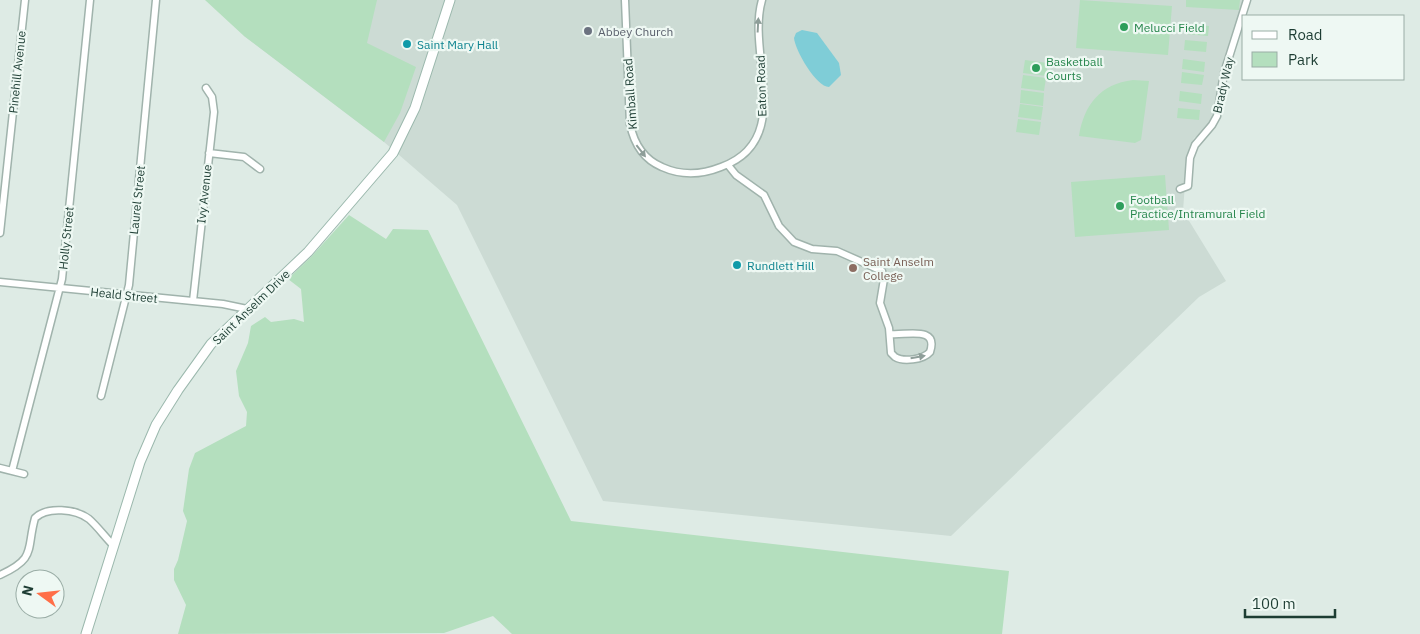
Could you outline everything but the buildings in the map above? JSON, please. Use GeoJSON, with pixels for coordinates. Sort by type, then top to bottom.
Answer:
{"type":"FeatureCollection","features":[{"type":"Feature","properties":{"kind":"street","name":"Pinehill Avenue"},"geometry":{"type":"LineString","coordinates":[[0,233],[25,0]]}},
{"type":"Feature","properties":{"kind":"street","name":"Holly Street"},"geometry":{"type":"LineString","coordinates":[[12,471],[61,288],[90,0]]}},
{"type":"Feature","properties":{"kind":"street","name":"Laurel Street"},"geometry":{"type":"LineString","coordinates":[[101,396],[127,295],[156,0]]}},
{"type":"Feature","properties":{"kind":"street","name":"Saint Anselm Drive"},"geometry":{"type":"LineString","coordinates":[[86,634],[140,462],[156,425],[202,355],[247,309],[308,252],[365,187],[396,148],[415,108],[450,0]]}},
{"type":"Feature","properties":{"kind":"street","name":"Kimball Road"},"geometry":{"type":"LineString","coordinates":[[625,0],[630,124],[636,143],[650,161],[674,172],[698,174],[728,165]]}},
{"type":"Feature","properties":{"kind":"street","name":"Eaton Road"},"geometry":{"type":"LineString","coordinates":[[728,165],[750,146],[763,124],[763,74],[758,34],[762,0]]}},
{"type":"Feature","properties":{"kind":"street","name":"Brady Way"},"geometry":{"type":"LineString","coordinates":[[1242,15],[1247,0]]}},
{"type":"Feature","properties":{"kind":"street","name":"Brady Way"},"geometry":{"type":"LineString","coordinates":[[1180,189],[1188,186],[1190,158],[1197,141],[1212,125],[1217,116],[1226,66],[1242,16]]}},
{"type":"Feature","properties":{"kind":"street","name":"Ivy Avenue"},"geometry":{"type":"LineString","coordinates":[[193,301],[214,105],[206,88]]}},
{"type":"Feature","properties":{"kind":"street"},"geometry":{"type":"LineString","coordinates":[[209,153],[244,158],[260,169]]}},
{"type":"Feature","properties":{"kind":"street"},"geometry":{"type":"LineString","coordinates":[[728,165],[736,175],[764,195],[779,226],[794,242],[812,249],[837,251],[882,271],[884,279],[880,303],[890,334],[891,353],[896,358],[904,360],[924,356],[930,352],[932,342],[926,334],[890,334]]}},
{"type":"Feature","properties":{"kind":"street","name":"Heald Street"},"geometry":{"type":"LineString","coordinates":[[0,282],[193,301],[247,309]]}},
{"type":"Feature","properties":{"kind":"street"},"geometry":{"type":"LineString","coordinates":[[0,468],[24,474]]}},
{"type":"Feature","properties":{"kind":"street"},"geometry":{"type":"LineString","coordinates":[[0,575],[15,567],[26,557],[31,546],[36,518],[45,512],[68,512],[84,516],[114,546]]}},
{"type":"Feature","properties":{"kind":"shaded area","name":"Saint Anselm College"},"geometry":{"type":"Polygon","coordinates":[[[258,0],[1243,0],[1219,80],[1212,120],[1206,130],[1194,138],[1187,156],[1183,211],[1226,281],[1199,297],[951,536],[603,501],[457,205],[384,142],[244,36],[258,0]]]}},
{"type":"Feature","properties":{"kind":"green space"},"geometry":{"type":"Polygon","coordinates":[[[205,0],[377,0],[367,43],[416,67],[400,113],[384,142],[244,36],[205,0]]]}},
{"type":"Feature","properties":{"kind":"green space","name":"Melucci Field"},"geometry":{"type":"Polygon","coordinates":[[[1080,0],[1172,6],[1168,55],[1076,48],[1080,0]]]}},
{"type":"Feature","properties":{"kind":"green space"},"geometry":{"type":"Polygon","coordinates":[[[1186,0],[1240,0],[1239,10],[1186,7],[1186,0]]]}},
{"type":"Feature","properties":{"kind":"green space"},"geometry":{"type":"Polygon","coordinates":[[[1187,24],[1209,26],[1208,36],[1186,34],[1187,24]]]}},
{"type":"Feature","properties":{"kind":"green space"},"geometry":{"type":"Polygon","coordinates":[[[1185,40],[1207,42],[1206,52],[1184,50],[1185,40]]]}},
{"type":"Feature","properties":{"kind":"green space"},"geometry":{"type":"Polygon","coordinates":[[[1183,59],[1205,62],[1204,72],[1182,69],[1183,59]]]}},
{"type":"Feature","properties":{"kind":"green space","name":"Basketball Courts"},"geometry":{"type":"Polygon","coordinates":[[[1025,60],[1048,63],[1046,76],[1023,73],[1025,60]]]}},
{"type":"Feature","properties":{"kind":"green space"},"geometry":{"type":"Polygon","coordinates":[[[1182,72],[1204,75],[1202,85],[1181,83],[1182,72]]]}},
{"type":"Feature","properties":{"kind":"green space","name":"Basketball Courts"},"geometry":{"type":"Polygon","coordinates":[[[1023,75],[1046,78],[1044,91],[1021,88],[1023,75]]]}},
{"type":"Feature","properties":{"kind":"green space"},"geometry":{"type":"Polygon","coordinates":[[[1133,80],[1149,81],[1141,140],[1135,143],[1079,136],[1085,115],[1096,98],[1111,86],[1133,80]]]}},
{"type":"Feature","properties":{"kind":"green space","name":"Basketball Courts"},"geometry":{"type":"Polygon","coordinates":[[[1021,90],[1044,93],[1043,106],[1020,103],[1021,90]]]}},
{"type":"Feature","properties":{"kind":"green space"},"geometry":{"type":"Polygon","coordinates":[[[1180,91],[1202,94],[1201,104],[1179,101],[1180,91]]]}},
{"type":"Feature","properties":{"kind":"green space","name":"Basketball Courts"},"geometry":{"type":"Polygon","coordinates":[[[1020,104],[1043,107],[1041,120],[1018,117],[1020,104]]]}},
{"type":"Feature","properties":{"kind":"green space"},"geometry":{"type":"Polygon","coordinates":[[[1178,108],[1200,110],[1199,120],[1177,118],[1178,108]]]}},
{"type":"Feature","properties":{"kind":"green space"},"geometry":{"type":"Polygon","coordinates":[[[1018,119],[1041,122],[1039,135],[1016,132],[1018,119]]]}},
{"type":"Feature","properties":{"kind":"green space","name":"Football Practice/Intramural Field"},"geometry":{"type":"Polygon","coordinates":[[[1165,175],[1169,230],[1075,237],[1071,182],[1165,175]]]}},
{"type":"Feature","properties":{"kind":"green space"},"geometry":{"type":"Polygon","coordinates":[[[349,215],[386,239],[393,229],[428,230],[571,521],[1009,571],[1002,634],[512,634],[493,616],[444,633],[178,634],[186,605],[174,580],[174,569],[178,560],[187,521],[183,511],[189,469],[195,453],[246,426],[247,412],[239,396],[236,371],[248,343],[251,326],[265,317],[271,322],[294,319],[304,322],[301,289],[288,279],[349,215]]]}},
{"type":"Feature","properties":{"kind":"water"},"geometry":{"type":"Polygon","coordinates":[[[802,30],[817,33],[839,63],[841,75],[829,87],[812,75],[798,51],[794,38],[796,33],[802,30]]]}},
{"type":"Feature","properties":{"kind":"place","name":"Melucci Field"},"geometry":{"type":"Point","coordinates":[1124,27]}},
{"type":"Feature","properties":{"kind":"place","name":"Abbey Church"},"geometry":{"type":"Point","coordinates":[588,31]}},
{"type":"Feature","properties":{"kind":"place","name":"Saint Mary Hall"},"geometry":{"type":"Point","coordinates":[407,44]}},
{"type":"Feature","properties":{"kind":"place","name":"Basketball Courts"},"geometry":{"type":"Point","coordinates":[1036,68]}},
{"type":"Feature","properties":{"kind":"place","name":"Football Practice/Intramural Field"},"geometry":{"type":"Point","coordinates":[1120,206]}},
{"type":"Feature","properties":{"kind":"place","name":"Rundlett Hill"},"geometry":{"type":"Point","coordinates":[737,265]}},
{"type":"Feature","properties":{"kind":"place","name":"Saint Anselm College"},"geometry":{"type":"Point","coordinates":[853,268]}}]}
